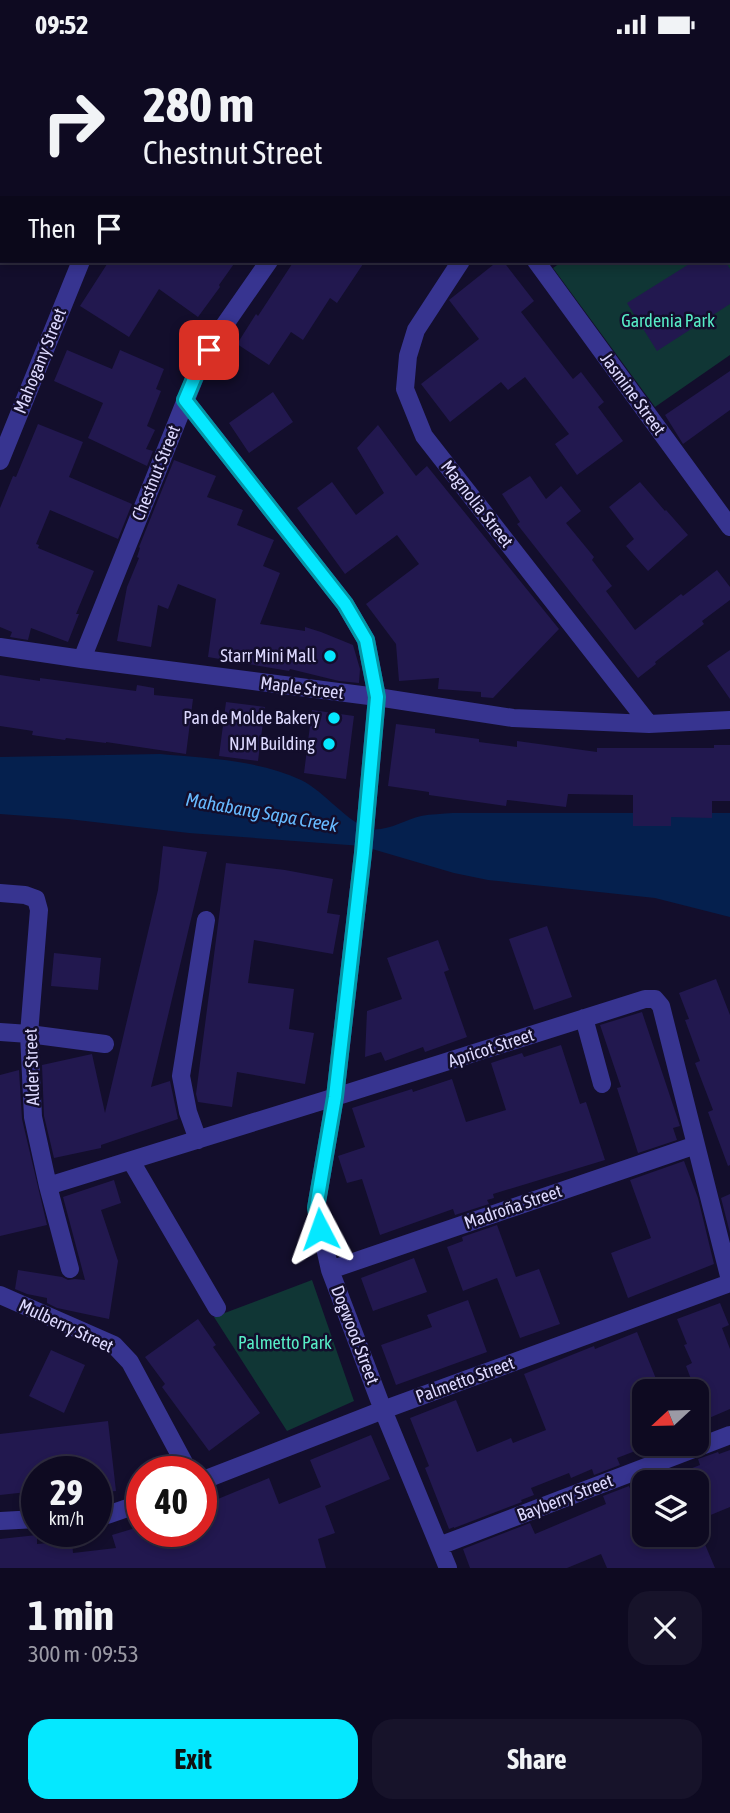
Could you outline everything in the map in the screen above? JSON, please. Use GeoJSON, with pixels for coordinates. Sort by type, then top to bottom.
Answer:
{"type":"FeatureCollection","features":[{"type":"Feature","properties":{"kind":"street","name":"Mahogany Street"},"geometry":{"type":"LineString","coordinates":[[0,461],[80,263]]}},
{"type":"Feature","properties":{"kind":"street","name":"Chestnut Street"},"geometry":{"type":"LineString","coordinates":[[82,659],[199,367],[268,263]]}},
{"type":"Feature","properties":{"kind":"street","name":"Magnolia Street"},"geometry":{"type":"LineString","coordinates":[[460,263],[416,330],[408,356],[405,389],[419,424],[424,436],[649,724]]}},
{"type":"Feature","properties":{"kind":"street","name":"Jasmine Street"},"geometry":{"type":"LineString","coordinates":[[537,263],[730,527]]}},
{"type":"Feature","properties":{"kind":"street","name":"Dogwood Street"},"geometry":{"type":"LineString","coordinates":[[185,400],[345,604],[366,640],[377,697],[371,781],[335,1097],[316,1208],[330,1270],[448,1568]]}},
{"type":"Feature","properties":{"kind":"street","name":"Maple Street"},"geometry":{"type":"LineString","coordinates":[[0,647],[377,697],[513,718],[649,724],[730,720]]}},
{"type":"Feature","properties":{"kind":"street","name":"Alder Street"},"geometry":{"type":"LineString","coordinates":[[0,893],[25,895],[36,899],[40,910],[29,1034],[33,1117],[70,1269]]}},
{"type":"Feature","properties":{"kind":"street"},"geometry":{"type":"LineString","coordinates":[[198,1140],[188,1112],[181,1076],[206,920]]}},
{"type":"Feature","properties":{"kind":"street","name":"Apricot Street"},"geometry":{"type":"LineString","coordinates":[[48,1186],[645,999],[655,999],[661,1006],[730,1282]]}},
{"type":"Feature","properties":{"kind":"street"},"geometry":{"type":"LineString","coordinates":[[584,1018],[602,1084]]}},
{"type":"Feature","properties":{"kind":"street"},"geometry":{"type":"LineString","coordinates":[[0,1032],[105,1044]]}},
{"type":"Feature","properties":{"kind":"street","name":"Madroña Street"},"geometry":{"type":"LineString","coordinates":[[330,1270],[696,1145]]}},
{"type":"Feature","properties":{"kind":"street"},"geometry":{"type":"LineString","coordinates":[[131,1161],[217,1308]]}},
{"type":"Feature","properties":{"kind":"street","name":"Palmetto Street"},"geometry":{"type":"LineString","coordinates":[[217,1475],[383,1409],[730,1282]]}},
{"type":"Feature","properties":{"kind":"street","name":"Mulberry Street"},"geometry":{"type":"LineString","coordinates":[[0,1295],[114,1345],[130,1362],[180,1456]]}},
{"type":"Feature","properties":{"kind":"street","name":"Bayberry Street"},"geometry":{"type":"LineString","coordinates":[[439,1546],[730,1435]]}},
{"type":"Feature","properties":{"kind":"street"},"geometry":{"type":"LineString","coordinates":[[0,1521],[21,1520]]}},
{"type":"Feature","properties":{"kind":"green space","name":"Gardenia Park"},"geometry":{"type":"Polygon","coordinates":[[[560,263],[730,263],[730,355],[655,407],[553,268],[560,263]]]}},
{"type":"Feature","properties":{"kind":"green space","name":"Palmetto Park"},"geometry":{"type":"Polygon","coordinates":[[[312,1280],[354,1401],[287,1431],[214,1317],[312,1280]]]}},
{"type":"Feature","properties":{"kind":"water","name":"Mahabang Sapa Creek"},"geometry":{"type":"Polygon","coordinates":[[[160,754],[232,761],[285,773],[310,785],[354,821],[370,829],[389,827],[421,816],[453,813],[730,813],[730,917],[655,898],[488,880],[362,846],[189,833],[0,814],[0,757],[160,754]]]}},
{"type":"Feature","properties":{"kind":"building"},"geometry":{"type":"Polygon","coordinates":[[[108,263],[235,263],[198,317],[159,289],[129,337],[80,306],[108,263]]]}},
{"type":"Feature","properties":{"kind":"building"},"geometry":{"type":"Polygon","coordinates":[[[293,263],[364,263],[337,303],[330,298],[303,340],[291,332],[269,365],[237,344],[256,314],[258,316],[293,263]]]}},
{"type":"Feature","properties":{"kind":"building"},"geometry":{"type":"Polygon","coordinates":[[[495,263],[505,263],[534,301],[521,312],[573,379],[581,372],[604,402],[598,407],[623,441],[577,475],[555,444],[569,434],[525,377],[508,390],[501,382],[450,422],[421,384],[479,339],[449,300],[495,263]]]}},
{"type":"Feature","properties":{"kind":"building"},"geometry":{"type":"Polygon","coordinates":[[[691,263],[726,263],[730,269],[730,304],[657,351],[627,303],[691,263]]]}},
{"type":"Feature","properties":{"kind":"building"},"geometry":{"type":"Polygon","coordinates":[[[67,350],[112,369],[120,350],[164,369],[156,389],[161,391],[147,426],[155,430],[146,449],[153,451],[147,466],[88,438],[103,403],[54,381],[67,350]]]}},
{"type":"Feature","properties":{"kind":"building"},"geometry":{"type":"Polygon","coordinates":[[[730,371],[730,410],[683,444],[665,415],[730,371]]]}},
{"type":"Feature","properties":{"kind":"building"},"geometry":{"type":"Polygon","coordinates":[[[273,392],[293,422],[249,453],[229,423],[273,392]]]}},
{"type":"Feature","properties":{"kind":"building"},"geometry":{"type":"Polygon","coordinates":[[[38,424],[83,442],[69,477],[132,504],[118,539],[50,510],[36,544],[39,545],[38,548],[94,571],[76,614],[79,614],[68,642],[31,628],[28,640],[10,637],[12,632],[0,627],[0,508],[38,424]]]}},
{"type":"Feature","properties":{"kind":"building"},"geometry":{"type":"Polygon","coordinates":[[[378,425],[416,476],[427,466],[559,629],[493,698],[481,697],[481,692],[438,689],[439,678],[399,681],[396,644],[366,604],[419,564],[397,535],[345,574],[297,508],[332,482],[356,515],[384,493],[357,448],[378,425]]]}},
{"type":"Feature","properties":{"kind":"building"},"geometry":{"type":"Polygon","coordinates":[[[174,460],[216,476],[207,497],[243,510],[237,525],[274,540],[263,566],[280,573],[260,624],[305,631],[305,627],[353,645],[360,669],[359,683],[208,657],[216,599],[178,584],[168,609],[158,605],[151,647],[117,641],[127,587],[139,558],[139,547],[174,460]]]}},
{"type":"Feature","properties":{"kind":"building"},"geometry":{"type":"Polygon","coordinates":[[[530,476],[546,499],[561,486],[581,511],[566,523],[594,557],[592,560],[612,586],[606,591],[635,630],[717,570],[730,587],[730,600],[638,678],[517,524],[520,522],[502,494],[530,476]]]}},
{"type":"Feature","properties":{"kind":"building"},"geometry":{"type":"Polygon","coordinates":[[[640,482],[688,535],[648,571],[626,546],[634,539],[609,507],[640,482]]]}},
{"type":"Feature","properties":{"kind":"building"},"geometry":{"type":"Polygon","coordinates":[[[730,650],[730,699],[707,666],[730,650]]]}},
{"type":"Feature","properties":{"kind":"building"},"geometry":{"type":"Polygon","coordinates":[[[0,675],[136,691],[137,685],[154,688],[154,695],[193,699],[186,754],[106,742],[65,740],[0,726],[0,675]]]}},
{"type":"Feature","properties":{"kind":"building"},"geometry":{"type":"Polygon","coordinates":[[[226,702],[265,707],[258,761],[219,756],[226,702]]]}},
{"type":"Feature","properties":{"kind":"building","name":"NJM Building"},"geometry":{"type":"Polygon","coordinates":[[[312,710],[354,716],[346,779],[304,773],[312,710]]]}},
{"type":"Feature","properties":{"kind":"building"},"geometry":{"type":"Polygon","coordinates":[[[396,724],[435,729],[435,733],[517,747],[517,741],[597,752],[597,748],[714,748],[714,745],[730,745],[730,801],[712,801],[712,818],[671,817],[671,826],[633,826],[633,795],[568,794],[566,807],[507,800],[506,806],[388,786],[396,724]]]}},
{"type":"Feature","properties":{"kind":"building"},"geometry":{"type":"Polygon","coordinates":[[[163,846],[207,852],[151,1087],[170,1081],[178,1119],[101,1145],[101,1148],[54,1158],[44,1116],[42,1065],[92,1054],[105,1113],[158,890],[163,846]]]}},
{"type":"Feature","properties":{"kind":"building"},"geometry":{"type":"Polygon","coordinates":[[[226,863],[333,879],[327,913],[340,915],[333,954],[254,940],[248,983],[294,989],[289,1029],[314,1033],[305,1084],[237,1072],[232,1107],[198,1102],[196,1094],[226,863]]]}},
{"type":"Feature","properties":{"kind":"building"},"geometry":{"type":"Polygon","coordinates":[[[547,926],[572,997],[534,1010],[509,939],[547,926]]]}},
{"type":"Feature","properties":{"kind":"building"},"geometry":{"type":"Polygon","coordinates":[[[438,940],[449,970],[444,972],[467,1037],[425,1052],[423,1047],[385,1061],[381,1052],[365,1057],[367,1011],[402,999],[387,958],[438,940]]]}},
{"type":"Feature","properties":{"kind":"building"},"geometry":{"type":"Polygon","coordinates":[[[54,953],[101,958],[98,990],[51,986],[54,953]]]}},
{"type":"Feature","properties":{"kind":"building"},"geometry":{"type":"Polygon","coordinates":[[[716,979],[730,1015],[728,1166],[708,1112],[713,1110],[695,1063],[700,1061],[685,1020],[689,1019],[679,993],[716,979]]]}},
{"type":"Feature","properties":{"kind":"building"},"geometry":{"type":"Polygon","coordinates":[[[642,1012],[680,1126],[673,1128],[677,1140],[638,1153],[617,1088],[621,1087],[600,1025],[642,1012]]]}},
{"type":"Feature","properties":{"kind":"building"},"geometry":{"type":"Polygon","coordinates":[[[561,1045],[580,1104],[586,1102],[605,1160],[493,1194],[494,1198],[487,1200],[489,1204],[455,1215],[453,1209],[380,1235],[362,1179],[347,1183],[338,1156],[365,1147],[352,1108],[452,1079],[466,1122],[506,1110],[491,1063],[522,1053],[524,1057],[561,1045]]]}},
{"type":"Feature","properties":{"kind":"building"},"geometry":{"type":"Polygon","coordinates":[[[19,1070],[22,1119],[47,1225],[0,1236],[0,1075],[19,1070]]]}},
{"type":"Feature","properties":{"kind":"building"},"geometry":{"type":"Polygon","coordinates":[[[684,1161],[698,1198],[714,1264],[628,1298],[611,1253],[651,1238],[630,1180],[684,1161]]]}},
{"type":"Feature","properties":{"kind":"building"},"geometry":{"type":"Polygon","coordinates":[[[114,1180],[121,1203],[101,1210],[118,1261],[109,1319],[57,1308],[47,1303],[47,1298],[15,1289],[18,1270],[68,1280],[85,1280],[63,1197],[114,1180]]]}},
{"type":"Feature","properties":{"kind":"building"},"geometry":{"type":"Polygon","coordinates":[[[730,1194],[730,1233],[721,1198],[730,1194]]]}},
{"type":"Feature","properties":{"kind":"building"},"geometry":{"type":"Polygon","coordinates":[[[497,1225],[516,1277],[539,1269],[560,1324],[520,1338],[497,1278],[463,1291],[447,1247],[463,1241],[462,1237],[497,1225]]]}},
{"type":"Feature","properties":{"kind":"building"},"geometry":{"type":"Polygon","coordinates":[[[414,1258],[427,1292],[373,1311],[361,1278],[414,1258]]]}},
{"type":"Feature","properties":{"kind":"building"},"geometry":{"type":"Polygon","coordinates":[[[468,1300],[487,1352],[396,1385],[381,1345],[432,1327],[427,1315],[468,1300]]]}},
{"type":"Feature","properties":{"kind":"building"},"geometry":{"type":"Polygon","coordinates":[[[720,1303],[729,1325],[722,1328],[730,1349],[730,1409],[709,1418],[709,1379],[691,1379],[686,1366],[692,1363],[677,1319],[720,1303]]]}},
{"type":"Feature","properties":{"kind":"building"},"geometry":{"type":"Polygon","coordinates":[[[198,1319],[216,1345],[213,1347],[260,1413],[209,1451],[162,1387],[165,1384],[145,1357],[198,1319]]]}},
{"type":"Feature","properties":{"kind":"building"},"geometry":{"type":"Polygon","coordinates":[[[637,1332],[656,1379],[632,1379],[632,1452],[617,1458],[620,1465],[594,1475],[592,1469],[571,1478],[569,1473],[531,1488],[534,1495],[521,1500],[522,1502],[449,1529],[425,1468],[429,1466],[410,1418],[456,1400],[477,1452],[511,1438],[513,1443],[546,1430],[524,1374],[594,1346],[595,1349],[637,1332]]]}},
{"type":"Feature","properties":{"kind":"building"},"geometry":{"type":"Polygon","coordinates":[[[51,1350],[85,1365],[64,1413],[29,1396],[51,1350]]]}},
{"type":"Feature","properties":{"kind":"building"},"geometry":{"type":"Polygon","coordinates":[[[108,1421],[112,1456],[21,1456],[21,1493],[0,1495],[0,1434],[108,1421]]]}},
{"type":"Feature","properties":{"kind":"building"},"geometry":{"type":"Polygon","coordinates":[[[371,1435],[390,1479],[325,1506],[335,1533],[318,1539],[326,1568],[0,1568],[0,1539],[21,1537],[21,1547],[72,1547],[73,1553],[116,1548],[112,1535],[126,1531],[126,1547],[217,1547],[217,1499],[269,1478],[279,1504],[321,1487],[310,1460],[371,1435]]]}},
{"type":"Feature","properties":{"kind":"building"},"geometry":{"type":"Polygon","coordinates":[[[730,1450],[730,1507],[709,1516],[709,1470],[687,1470],[700,1465],[698,1459],[718,1452],[719,1454],[730,1450]]]}},
{"type":"Feature","properties":{"kind":"building"},"geometry":{"type":"Polygon","coordinates":[[[112,1456],[116,1491],[112,1491],[112,1456]]]}},
{"type":"Feature","properties":{"kind":"building"},"geometry":{"type":"Polygon","coordinates":[[[629,1486],[632,1493],[632,1547],[706,1547],[715,1568],[607,1568],[601,1554],[567,1568],[470,1568],[463,1549],[530,1523],[535,1534],[606,1504],[603,1496],[629,1486]]]}},
{"type":"Feature","properties":{"kind":"place","name":"Starr Mini Mall"},"geometry":{"type":"Point","coordinates":[330,656]}},
{"type":"Feature","properties":{"kind":"place","name":"Pan de Molde Bakery"},"geometry":{"type":"Point","coordinates":[334,718]}},
{"type":"Feature","properties":{"kind":"place","name":"NJM Building"},"geometry":{"type":"Point","coordinates":[329,744]}},
{"type":"Feature","properties":{"kind":"route"},"geometry":{"type":"LineString","coordinates":[[209,350],[185,400],[345,604],[366,640],[377,697],[371,781],[335,1097],[316,1208],[320,1229]]}}]}
